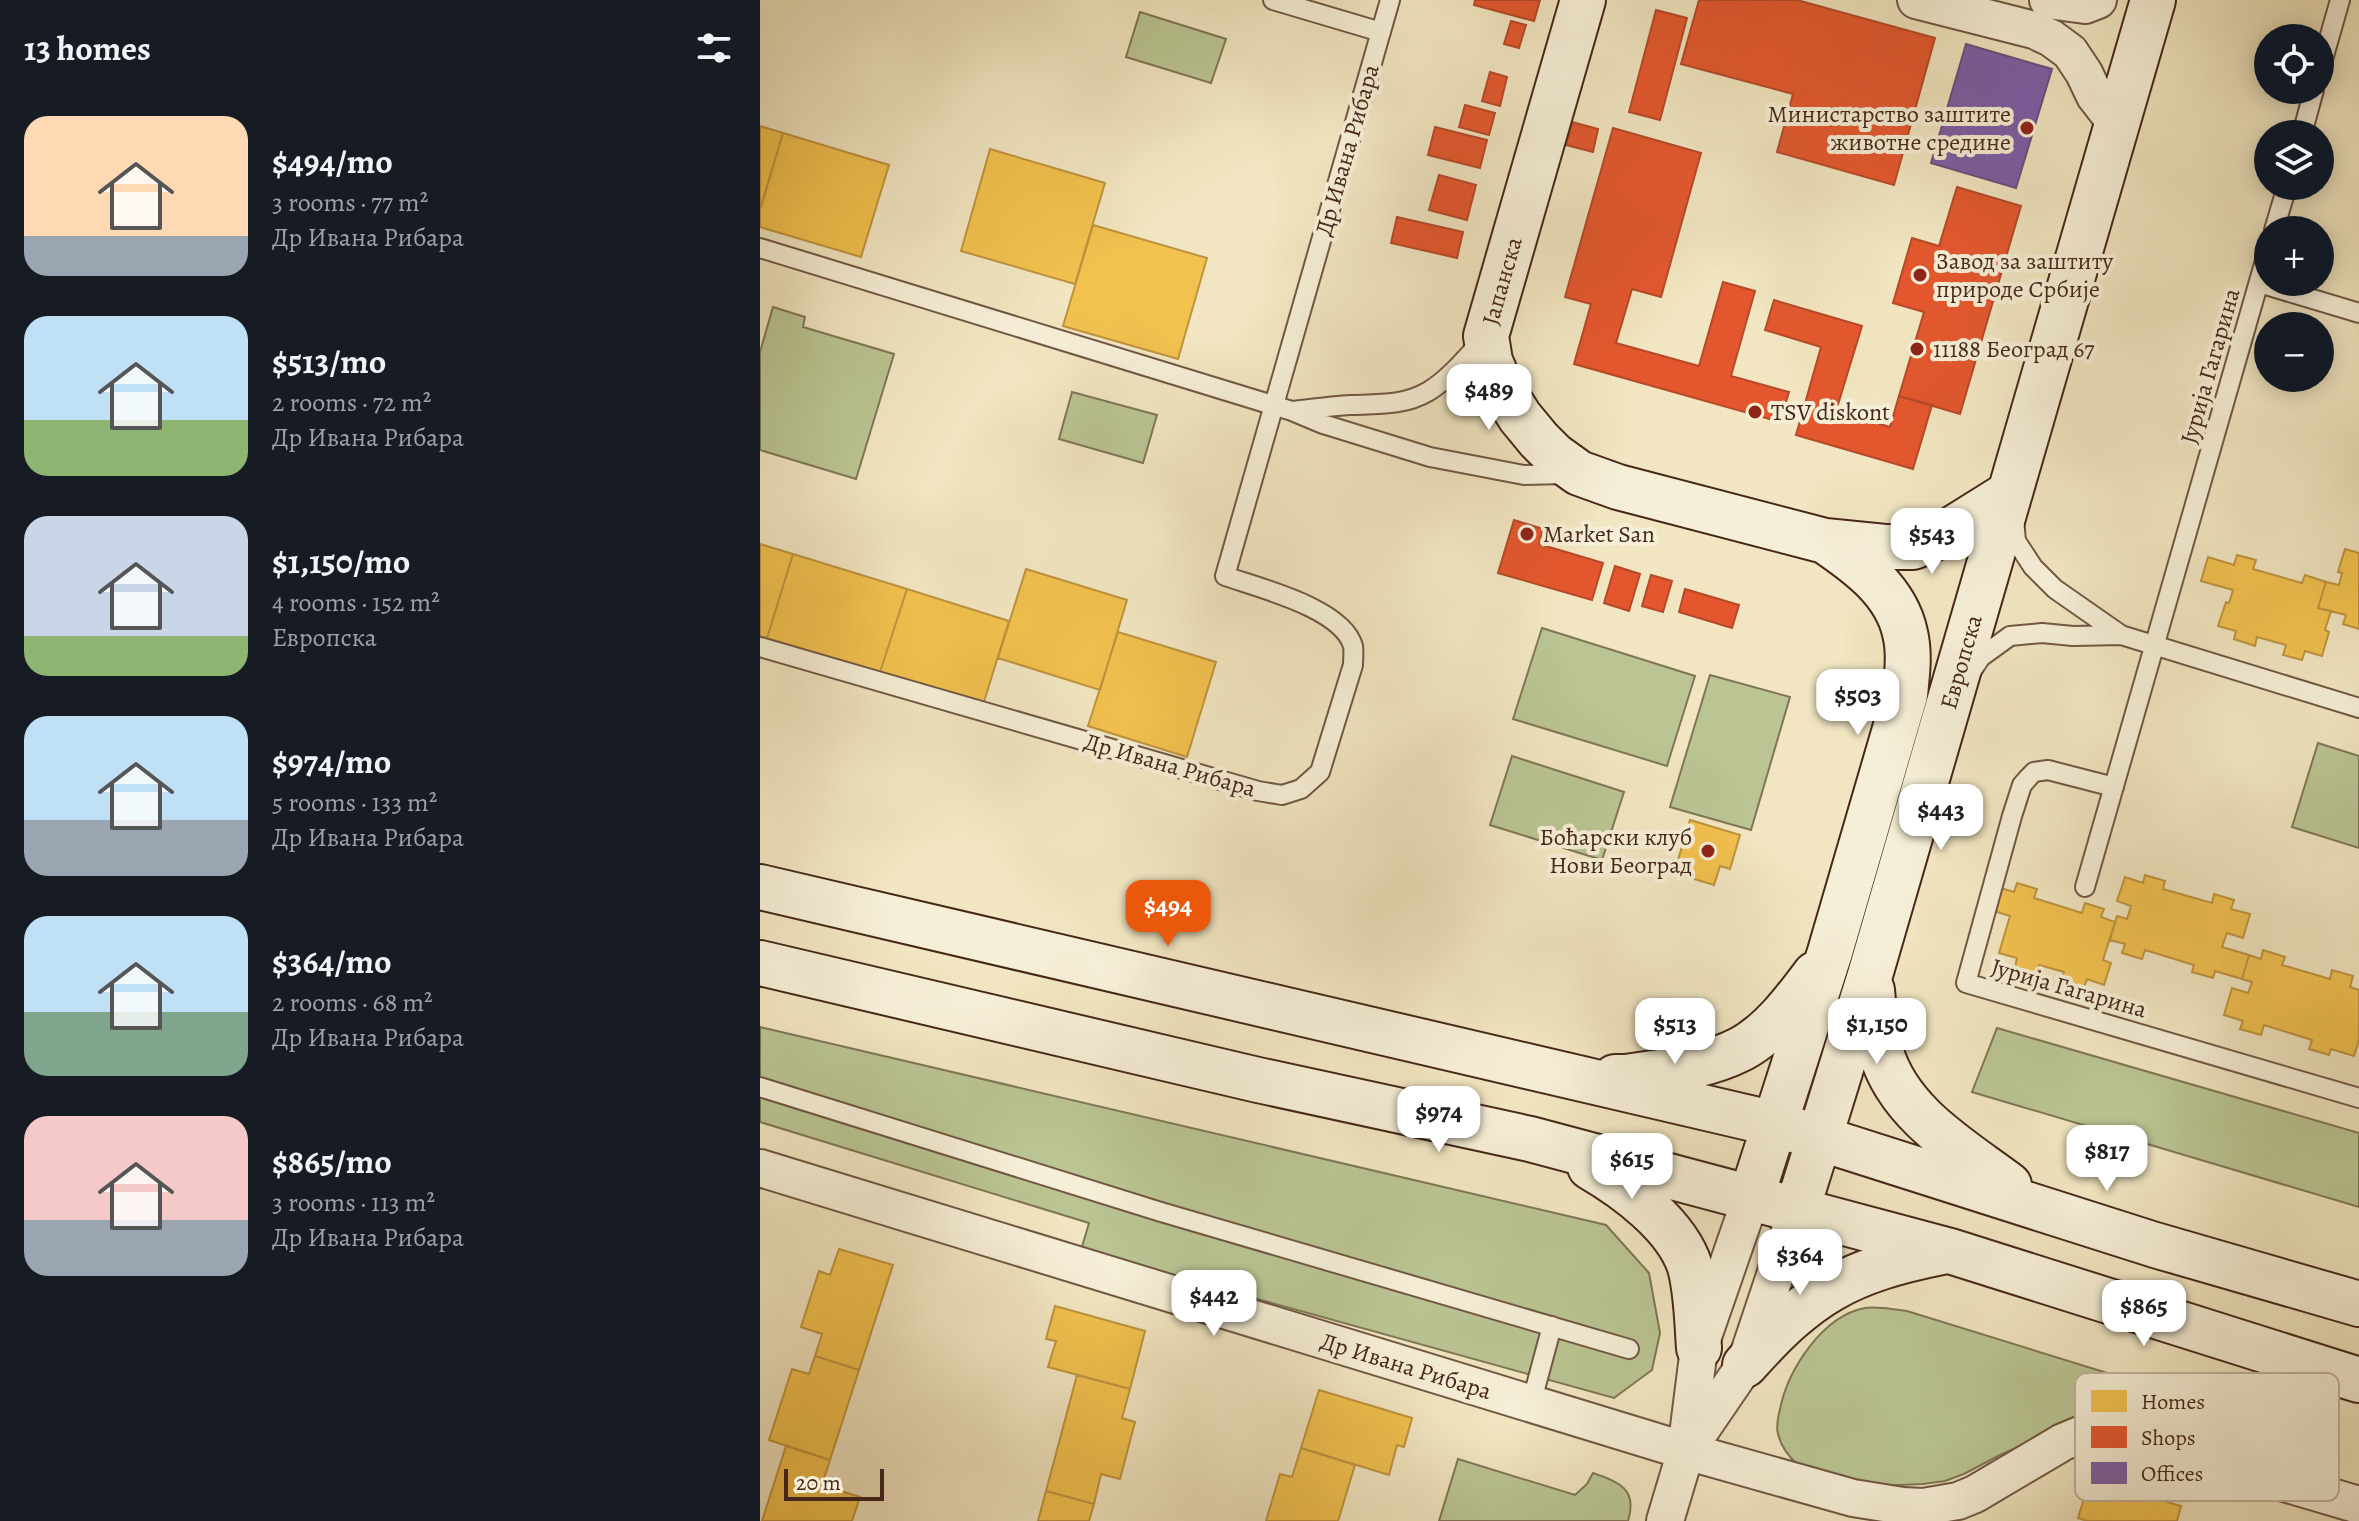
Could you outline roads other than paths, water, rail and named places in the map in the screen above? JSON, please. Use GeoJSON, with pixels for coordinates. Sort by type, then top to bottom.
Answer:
{"type":"FeatureCollection","features":[{"type":"Feature","properties":{"kind":"main road","name":"Јапанска"},"geometry":{"type":"LineString","coordinates":[[1583,0],[1486,336],[1490,361],[1501,387],[1520,417],[1554,455],[1579,473],[1618,487],[1825,541],[1913,547],[1946,533],[2010,493]]}},
{"type":"Feature","properties":{"kind":"main road","name":"Европска"},"geometry":{"type":"LineString","coordinates":[[1819,1137],[1870,975],[2153,0]]}},
{"type":"Feature","properties":{"kind":"main road","name":"Јапанска"},"geometry":{"type":"LineString","coordinates":[[1825,541],[1881,586],[1897,608],[1906,633],[1908,660]]}},
{"type":"Feature","properties":{"kind":"main road","name":"Европска"},"geometry":{"type":"LineString","coordinates":[[1775,1124],[1830,952],[1905,695],[1908,660]]}},
{"type":"Feature","properties":{"kind":"main road"},"geometry":{"type":"LineString","coordinates":[[760,887],[1775,1124],[2155,1245],[2359,1304]]}},
{"type":"Feature","properties":{"kind":"main road"},"geometry":{"type":"LineString","coordinates":[[1560,1074],[1626,1077],[1702,1063],[1740,1049],[1772,1025],[1799,996],[1830,952]]}},
{"type":"Feature","properties":{"kind":"main road"},"geometry":{"type":"LineString","coordinates":[[760,963],[1258,1080],[1530,1139],[1950,1251],[2337,1373]]}},
{"type":"Feature","properties":{"kind":"main road"},"geometry":{"type":"LineString","coordinates":[[1870,975],[1880,1050],[1893,1081],[1912,1107],[1936,1131],[2037,1206]]}},
{"type":"Feature","properties":{"kind":"main road"},"geometry":{"type":"LineString","coordinates":[[1751,1198],[1775,1124]]}},
{"type":"Feature","properties":{"kind":"main road"},"geometry":{"type":"LineString","coordinates":[[1797,1210],[1819,1137]]}},
{"type":"Feature","properties":{"kind":"main road"},"geometry":{"type":"LineString","coordinates":[[1530,1139],[1593,1169],[1631,1193],[1674,1238],[1689,1264],[1699,1348]]}},
{"type":"Feature","properties":{"kind":"main road"},"geometry":{"type":"LineString","coordinates":[[1745,1365],[1773,1333],[1807,1304],[1845,1280],[1902,1260],[1950,1251]]}},
{"type":"Feature","properties":{"kind":"main road"},"geometry":{"type":"LineString","coordinates":[[2339,1374],[2359,1380]]}},
{"type":"Feature","properties":{"kind":"street"},"geometry":{"type":"LineString","coordinates":[[1916,0],[2034,30],[2051,38],[2070,52],[2095,96],[2116,123]]}},
{"type":"Feature","properties":{"kind":"street"},"geometry":{"type":"LineString","coordinates":[[2048,0],[2085,5],[2098,0]]}},
{"type":"Feature","properties":{"kind":"street","name":"Др Ивана Рибара"},"geometry":{"type":"LineString","coordinates":[[760,1168],[1686,1451],[1853,1498],[1923,1507],[1958,1501],[2075,1437]]}},
{"type":"Feature","properties":{"kind":"street"},"geometry":{"type":"LineString","coordinates":[[1665,1521],[1686,1451],[1699,1348],[1751,1198]]}},
{"type":"Feature","properties":{"kind":"street"},"geometry":{"type":"LineString","coordinates":[[1686,1451],[1745,1365],[1797,1210]]}},
{"type":"Feature","properties":{"kind":"street","name":"Др Ивана Рибара"},"geometry":{"type":"LineString","coordinates":[[2339,1499],[2359,1505]]}},
{"type":"Feature","properties":{"kind":"lane","name":"Др Ивана Рибара"},"geometry":{"type":"LineString","coordinates":[[1273,0],[1381,32]]}},
{"type":"Feature","properties":{"kind":"lane","name":"Др Ивана Рибара"},"geometry":{"type":"LineString","coordinates":[[760,647],[1258,791],[1282,795],[1301,789],[1320,772],[1353,665],[1353,647],[1344,631],[1329,618],[1302,604],[1225,576],[1283,409],[1390,0]]}},
{"type":"Feature","properties":{"kind":"lane"},"geometry":{"type":"LineString","coordinates":[[2333,24],[2340,0]]}},
{"type":"Feature","properties":{"kind":"lane"},"geometry":{"type":"LineString","coordinates":[[760,248],[1430,457],[1524,475],[1579,473]]}},
{"type":"Feature","properties":{"kind":"lane","name":"Јурија Гагарина"},"geometry":{"type":"LineString","coordinates":[[2085,887],[2255,296]]}},
{"type":"Feature","properties":{"kind":"lane","name":"Јурија Гагарина"},"geometry":{"type":"LineString","coordinates":[[2302,296],[2359,313]]}},
{"type":"Feature","properties":{"kind":"lane"},"geometry":{"type":"LineString","coordinates":[[1283,409],[1404,402],[1429,391],[1455,370],[1486,336]]}},
{"type":"Feature","properties":{"kind":"lane"},"geometry":{"type":"LineString","coordinates":[[2010,493],[2016,541],[2033,567],[2055,589],[2121,635],[2359,708]]}},
{"type":"Feature","properties":{"kind":"lane"},"geometry":{"type":"LineString","coordinates":[[1947,710],[1981,657],[2010,636],[2042,633],[2121,635]]}},
{"type":"Feature","properties":{"kind":"lane","name":"Јурија Гагарина"},"geometry":{"type":"LineString","coordinates":[[2114,787],[2041,770],[2034,772],[2022,785],[1966,983],[2359,1098]]}},
{"type":"Feature","properties":{"kind":"lane"},"geometry":{"type":"LineString","coordinates":[[760,1087],[1161,1212],[1629,1349]]}},
{"type":"Feature","properties":{"kind":"lane"},"geometry":{"type":"LineString","coordinates":[[1531,1404],[1552,1326]]}},
{"type":"Feature","properties":{"kind":"place","name":"Министарство заштите животне средине"},"geometry":{"type":"Point","coordinates":[2027,128]}},
{"type":"Feature","properties":{"kind":"place","name":"Завод за заштиту природе Србије"},"geometry":{"type":"Point","coordinates":[1920,275]}},
{"type":"Feature","properties":{"kind":"place","name":"11188 Београд 67"},"geometry":{"type":"Point","coordinates":[1917,349]}},
{"type":"Feature","properties":{"kind":"place","name":"TSV diskont"},"geometry":{"type":"Point","coordinates":[1755,412]}},
{"type":"Feature","properties":{"kind":"place","name":"Market San"},"geometry":{"type":"Point","coordinates":[1527,534]}},
{"type":"Feature","properties":{"kind":"place","name":"Боћарски клуб Нови Београд"},"geometry":{"type":"Point","coordinates":[1708,851]}}]}
